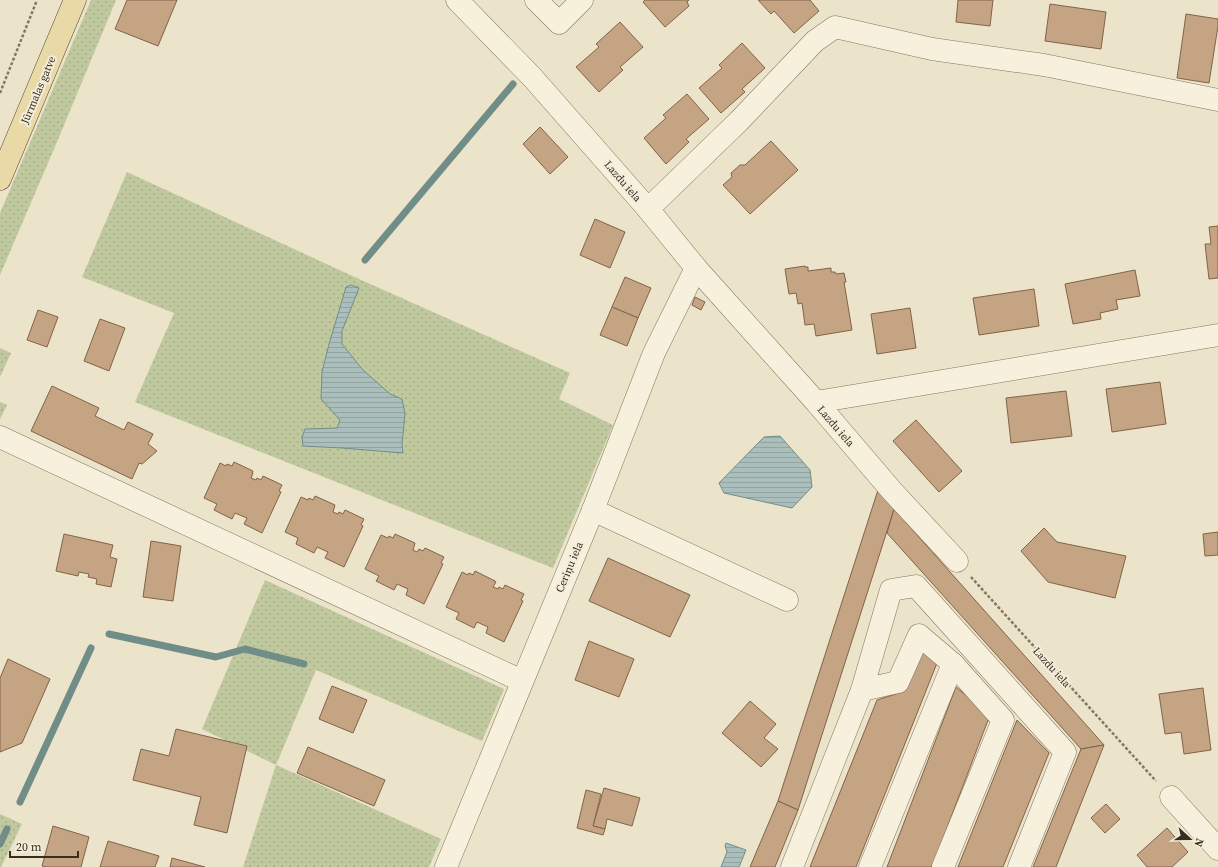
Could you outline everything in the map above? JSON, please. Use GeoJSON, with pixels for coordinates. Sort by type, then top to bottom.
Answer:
{"type":"FeatureCollection","features":[{"type":"Feature","properties":{"kind":"main road","name":"Jūrmalas gatve"},"geometry":{"type":"LineString","coordinates":[[0,179],[75,0]]}},
{"type":"Feature","properties":{"kind":"street","name":"Lazdu iela"},"geometry":{"type":"LineString","coordinates":[[457,0],[532,77],[648,209],[696,268],[816,402],[892,491],[957,561]]}},
{"type":"Feature","properties":{"kind":"street"},"geometry":{"type":"LineString","coordinates":[[536,0],[559,24],[582,0]]}},
{"type":"Feature","properties":{"kind":"street"},"geometry":{"type":"LineString","coordinates":[[648,209],[739,121],[815,41],[835,27],[932,50],[1044,66],[1218,100]]}},
{"type":"Feature","properties":{"kind":"street","name":"Ceriņu iela"},"geometry":{"type":"LineString","coordinates":[[446,867],[593,510],[654,353],[696,268]]}},
{"type":"Feature","properties":{"kind":"street"},"geometry":{"type":"LineString","coordinates":[[816,402],[1218,335]]}},
{"type":"Feature","properties":{"kind":"street"},"geometry":{"type":"LineString","coordinates":[[0,437],[522,681]]}},
{"type":"Feature","properties":{"kind":"street"},"geometry":{"type":"LineString","coordinates":[[593,510],[787,600]]}},
{"type":"Feature","properties":{"kind":"street"},"geometry":{"type":"LineString","coordinates":[[792,867],[862,690],[891,590],[916,586],[1065,752],[1019,867]]}},
{"type":"Feature","properties":{"kind":"street"},"geometry":{"type":"LineString","coordinates":[[862,690],[898,682],[919,635],[953,664],[1003,720],[943,867]]}},
{"type":"Feature","properties":{"kind":"street"},"geometry":{"type":"LineString","coordinates":[[870,867],[953,664]]}},
{"type":"Feature","properties":{"kind":"street"},"geometry":{"type":"LineString","coordinates":[[1171,798],[1218,849]]}},
{"type":"Feature","properties":{"kind":"path"},"geometry":{"type":"LineString","coordinates":[[0,93],[37,0]]}},
{"type":"Feature","properties":{"kind":"path","name":"Lazdu iela"},"geometry":{"type":"LineString","coordinates":[[957,561],[1171,798]]}},
{"type":"Feature","properties":{"kind":"green space"},"geometry":{"type":"Polygon","coordinates":[[[91,0],[116,0],[0,275],[0,213],[91,0]]]}},
{"type":"Feature","properties":{"kind":"green space"},"geometry":{"type":"Polygon","coordinates":[[[127,172],[359,279],[570,373],[559,399],[613,425],[553,568],[135,402],[174,313],[82,277],[127,172]]]}},
{"type":"Feature","properties":{"kind":"green space"},"geometry":{"type":"Polygon","coordinates":[[[0,348],[11,353],[0,377],[0,348]]]}},
{"type":"Feature","properties":{"kind":"green space"},"geometry":{"type":"Polygon","coordinates":[[[0,402],[7,405],[0,419],[0,402]]]}},
{"type":"Feature","properties":{"kind":"green space"},"geometry":{"type":"Polygon","coordinates":[[[265,580],[504,689],[482,741],[316,670],[276,765],[202,729],[265,580]]]}},
{"type":"Feature","properties":{"kind":"green space"},"geometry":{"type":"Polygon","coordinates":[[[276,765],[441,839],[429,867],[243,867],[276,765]]]}},
{"type":"Feature","properties":{"kind":"green space"},"geometry":{"type":"Polygon","coordinates":[[[0,814],[22,824],[1,867],[0,867],[0,814]]]}},
{"type":"Feature","properties":{"kind":"shaded area"},"geometry":{"type":"Polygon","coordinates":[[[351,285],[359,288],[342,331],[342,344],[363,370],[390,394],[402,399],[405,414],[402,444],[403,453],[303,446],[302,437],[305,429],[337,428],[340,420],[321,399],[322,372],[346,287],[351,285]]]}},
{"type":"Feature","properties":{"kind":"shaded area"},"geometry":{"type":"Polygon","coordinates":[[[780,436],[810,470],[812,487],[792,508],[724,493],[719,483],[764,437],[780,436]]]}},
{"type":"Feature","properties":{"kind":"shaded area"},"geometry":{"type":"Polygon","coordinates":[[[726,843],[746,850],[739,867],[721,867],[727,852],[725,846],[726,843]]]}},
{"type":"Feature","properties":{"kind":"building"},"geometry":{"type":"Polygon","coordinates":[[[127,0],[177,0],[158,46],[115,29],[127,0]]]}},
{"type":"Feature","properties":{"kind":"building"},"geometry":{"type":"Polygon","coordinates":[[[645,0],[689,0],[687,2],[689,6],[665,27],[643,2],[645,0]]]}},
{"type":"Feature","properties":{"kind":"building"},"geometry":{"type":"Polygon","coordinates":[[[758,0],[810,0],[819,11],[794,33],[774,11],[771,14],[758,0]]]}},
{"type":"Feature","properties":{"kind":"building"},"geometry":{"type":"Polygon","coordinates":[[[958,0],[993,0],[990,26],[956,22],[958,0]]]}},
{"type":"Feature","properties":{"kind":"building"},"geometry":{"type":"Polygon","coordinates":[[[1050,4],[1106,12],[1101,49],[1045,41],[1050,4]]]}},
{"type":"Feature","properties":{"kind":"building"},"geometry":{"type":"Polygon","coordinates":[[[1186,14],[1218,19],[1209,83],[1177,78],[1186,14]]]}},
{"type":"Feature","properties":{"kind":"building"},"geometry":{"type":"Polygon","coordinates":[[[620,22],[643,47],[620,67],[623,70],[599,92],[576,67],[599,47],[596,44],[620,22]]]}},
{"type":"Feature","properties":{"kind":"building"},"geometry":{"type":"Polygon","coordinates":[[[742,43],[765,68],[742,89],[745,92],[721,113],[699,88],[722,68],[719,65],[742,43]]]}},
{"type":"Feature","properties":{"kind":"building"},"geometry":{"type":"Polygon","coordinates":[[[687,94],[709,119],[686,139],[689,142],[666,164],[644,138],[666,118],[663,115],[687,94]]]}},
{"type":"Feature","properties":{"kind":"building"},"geometry":{"type":"Polygon","coordinates":[[[540,127],[568,157],[550,174],[523,144],[540,127]]]}},
{"type":"Feature","properties":{"kind":"building"},"geometry":{"type":"Polygon","coordinates":[[[771,141],[798,170],[750,214],[723,185],[732,177],[731,173],[740,165],[745,165],[771,141]]]}},
{"type":"Feature","properties":{"kind":"building"},"geometry":{"type":"Polygon","coordinates":[[[595,219],[625,232],[610,268],[580,255],[595,219]]]}},
{"type":"Feature","properties":{"kind":"building"},"geometry":{"type":"Polygon","coordinates":[[[1218,226],[1218,278],[1209,279],[1205,244],[1211,244],[1209,227],[1218,226]]]}},
{"type":"Feature","properties":{"kind":"building"},"geometry":{"type":"Polygon","coordinates":[[[805,266],[808,267],[808,271],[831,268],[831,272],[835,272],[836,274],[844,273],[846,282],[844,282],[852,330],[816,336],[814,324],[805,325],[802,303],[798,304],[796,293],[789,294],[785,269],[805,266]]]}},
{"type":"Feature","properties":{"kind":"building"},"geometry":{"type":"Polygon","coordinates":[[[1135,270],[1140,296],[1116,300],[1118,309],[1100,313],[1101,319],[1073,324],[1065,284],[1135,270]]]}},
{"type":"Feature","properties":{"kind":"building"},"geometry":{"type":"Polygon","coordinates":[[[625,277],[651,288],[638,318],[612,307],[625,277]]]}},
{"type":"Feature","properties":{"kind":"building"},"geometry":{"type":"Polygon","coordinates":[[[1034,289],[1039,326],[979,335],[973,298],[1034,289]]]}},
{"type":"Feature","properties":{"kind":"building"},"geometry":{"type":"Polygon","coordinates":[[[695,297],[705,302],[701,310],[692,305],[695,297]]]}},
{"type":"Feature","properties":{"kind":"building"},"geometry":{"type":"Polygon","coordinates":[[[612,307],[638,318],[627,346],[600,335],[612,307]]]}},
{"type":"Feature","properties":{"kind":"building"},"geometry":{"type":"Polygon","coordinates":[[[910,308],[916,348],[877,354],[871,314],[910,308]]]}},
{"type":"Feature","properties":{"kind":"building"},"geometry":{"type":"Polygon","coordinates":[[[38,310],[58,317],[47,347],[27,340],[38,310]]]}},
{"type":"Feature","properties":{"kind":"building"},"geometry":{"type":"Polygon","coordinates":[[[100,319],[125,328],[109,371],[84,361],[100,319]]]}},
{"type":"Feature","properties":{"kind":"building"},"geometry":{"type":"Polygon","coordinates":[[[1160,382],[1166,424],[1112,432],[1106,389],[1160,382]]]}},
{"type":"Feature","properties":{"kind":"building"},"geometry":{"type":"Polygon","coordinates":[[[52,386],[99,408],[95,416],[124,430],[128,422],[153,434],[148,444],[157,451],[142,464],[139,463],[132,479],[31,431],[52,386]]]}},
{"type":"Feature","properties":{"kind":"building"},"geometry":{"type":"Polygon","coordinates":[[[1066,391],[1072,436],[1011,443],[1006,398],[1066,391]]]}},
{"type":"Feature","properties":{"kind":"building"},"geometry":{"type":"Polygon","coordinates":[[[916,420],[962,471],[939,492],[893,441],[916,420]]]}},
{"type":"Feature","properties":{"kind":"building"},"geometry":{"type":"Polygon","coordinates":[[[234,462],[253,471],[251,478],[261,480],[263,476],[282,485],[279,491],[281,492],[262,533],[244,524],[247,518],[235,513],[232,519],[214,510],[217,504],[204,498],[220,463],[226,466],[227,464],[232,466],[234,462]]]}},
{"type":"Feature","properties":{"kind":"building"},"geometry":{"type":"Polygon","coordinates":[[[878,490],[894,509],[798,810],[778,801],[878,490]]]}},
{"type":"Feature","properties":{"kind":"building"},"geometry":{"type":"Polygon","coordinates":[[[315,496],[335,505],[333,512],[343,514],[345,510],[364,519],[361,525],[363,526],[344,567],[325,558],[328,552],[317,547],[314,553],[296,544],[298,538],[285,532],[301,497],[308,500],[309,498],[313,500],[315,496]]]}},
{"type":"Feature","properties":{"kind":"building"},"geometry":{"type":"Polygon","coordinates":[[[894,509],[1104,745],[1081,749],[887,533],[894,509]]]}},
{"type":"Feature","properties":{"kind":"building"},"geometry":{"type":"Polygon","coordinates":[[[1044,528],[1057,542],[1126,556],[1115,598],[1048,582],[1021,551],[1044,528]]]}},
{"type":"Feature","properties":{"kind":"building"},"geometry":{"type":"Polygon","coordinates":[[[1218,532],[1218,555],[1205,556],[1203,534],[1218,532]]]}},
{"type":"Feature","properties":{"kind":"building"},"geometry":{"type":"Polygon","coordinates":[[[64,534],[113,545],[110,557],[117,559],[111,587],[96,584],[97,579],[88,577],[89,574],[79,572],[78,576],[56,571],[64,534]]]}},
{"type":"Feature","properties":{"kind":"building"},"geometry":{"type":"Polygon","coordinates":[[[395,534],[415,543],[413,550],[417,552],[419,549],[423,551],[425,548],[444,557],[441,563],[443,564],[424,604],[406,595],[408,589],[397,584],[394,590],[376,581],[379,576],[365,569],[381,535],[388,538],[389,536],[393,538],[395,534]]]}},
{"type":"Feature","properties":{"kind":"building"},"geometry":{"type":"Polygon","coordinates":[[[151,541],[181,546],[173,601],[143,597],[151,541]]]}},
{"type":"Feature","properties":{"kind":"building"},"geometry":{"type":"Polygon","coordinates":[[[608,558],[690,595],[670,637],[589,601],[608,558]]]}},
{"type":"Feature","properties":{"kind":"building"},"geometry":{"type":"Polygon","coordinates":[[[475,571],[495,581],[496,582],[493,587],[503,589],[505,585],[524,594],[521,600],[523,601],[504,642],[486,633],[488,627],[477,622],[474,628],[456,619],[459,613],[446,607],[462,572],[468,575],[469,573],[473,575],[475,571]]]}},
{"type":"Feature","properties":{"kind":"building"},"geometry":{"type":"Polygon","coordinates":[[[589,641],[634,659],[619,697],[575,680],[589,641]]]}},
{"type":"Feature","properties":{"kind":"building"},"geometry":{"type":"Polygon","coordinates":[[[920,649],[939,658],[856,867],[810,867],[877,700],[902,692],[920,649]]]}},
{"type":"Feature","properties":{"kind":"building"},"geometry":{"type":"Polygon","coordinates":[[[8,659],[50,679],[22,743],[0,752],[0,678],[8,659]]]}},
{"type":"Feature","properties":{"kind":"building"},"geometry":{"type":"Polygon","coordinates":[[[332,686],[367,700],[353,733],[319,719],[332,686]]]}},
{"type":"Feature","properties":{"kind":"building"},"geometry":{"type":"Polygon","coordinates":[[[956,687],[990,715],[932,867],[887,867],[956,687]]]}},
{"type":"Feature","properties":{"kind":"building"},"geometry":{"type":"Polygon","coordinates":[[[1203,688],[1211,750],[1184,754],[1181,732],[1165,734],[1159,694],[1203,688]]]}},
{"type":"Feature","properties":{"kind":"building"},"geometry":{"type":"Polygon","coordinates":[[[750,701],[776,724],[764,738],[778,749],[761,767],[722,733],[750,701]]]}},
{"type":"Feature","properties":{"kind":"building"},"geometry":{"type":"Polygon","coordinates":[[[1017,720],[1049,753],[1003,867],[958,867],[1017,720]]]}},
{"type":"Feature","properties":{"kind":"building"},"geometry":{"type":"Polygon","coordinates":[[[176,729],[247,746],[227,833],[194,825],[201,797],[133,780],[141,749],[169,756],[176,729]]]}},
{"type":"Feature","properties":{"kind":"building"},"geometry":{"type":"Polygon","coordinates":[[[1104,745],[1056,867],[1033,867],[1081,749],[1104,745]]]}},
{"type":"Feature","properties":{"kind":"building"},"geometry":{"type":"Polygon","coordinates":[[[308,747],[385,780],[374,806],[297,773],[308,747]]]}},
{"type":"Feature","properties":{"kind":"building"},"geometry":{"type":"Polygon","coordinates":[[[604,788],[640,798],[632,826],[607,819],[605,829],[593,826],[604,788]]]}},
{"type":"Feature","properties":{"kind":"building"},"geometry":{"type":"Polygon","coordinates":[[[586,790],[601,794],[593,826],[605,829],[603,835],[577,828],[586,790]]]}},
{"type":"Feature","properties":{"kind":"building"},"geometry":{"type":"Polygon","coordinates":[[[778,801],[798,810],[775,867],[750,867],[778,801]]]}},
{"type":"Feature","properties":{"kind":"building"},"geometry":{"type":"Polygon","coordinates":[[[1106,804],[1120,819],[1105,833],[1091,818],[1106,804]]]}},
{"type":"Feature","properties":{"kind":"building"},"geometry":{"type":"Polygon","coordinates":[[[53,826],[89,837],[81,867],[42,866],[53,826]]]}},
{"type":"Feature","properties":{"kind":"building"},"geometry":{"type":"Polygon","coordinates":[[[1167,828],[1188,852],[1172,867],[1147,867],[1137,855],[1167,828]]]}},
{"type":"Feature","properties":{"kind":"building"},"geometry":{"type":"Polygon","coordinates":[[[108,841],[159,856],[155,867],[100,867],[108,841]]]}},
{"type":"Feature","properties":{"kind":"building"},"geometry":{"type":"Polygon","coordinates":[[[172,858],[205,867],[170,867],[172,858]]]}},
{"type":"Feature","properties":{"kind":"waterway"},"geometry":{"type":"LineString","coordinates":[[365,260],[513,84]]}},
{"type":"Feature","properties":{"kind":"waterway"},"geometry":{"type":"LineString","coordinates":[[109,634],[216,657],[245,649],[304,664]]}},
{"type":"Feature","properties":{"kind":"waterway"},"geometry":{"type":"LineString","coordinates":[[20,802],[91,648]]}},
{"type":"Feature","properties":{"kind":"waterway"},"geometry":{"type":"LineString","coordinates":[[0,844],[7,829]]}}]}
